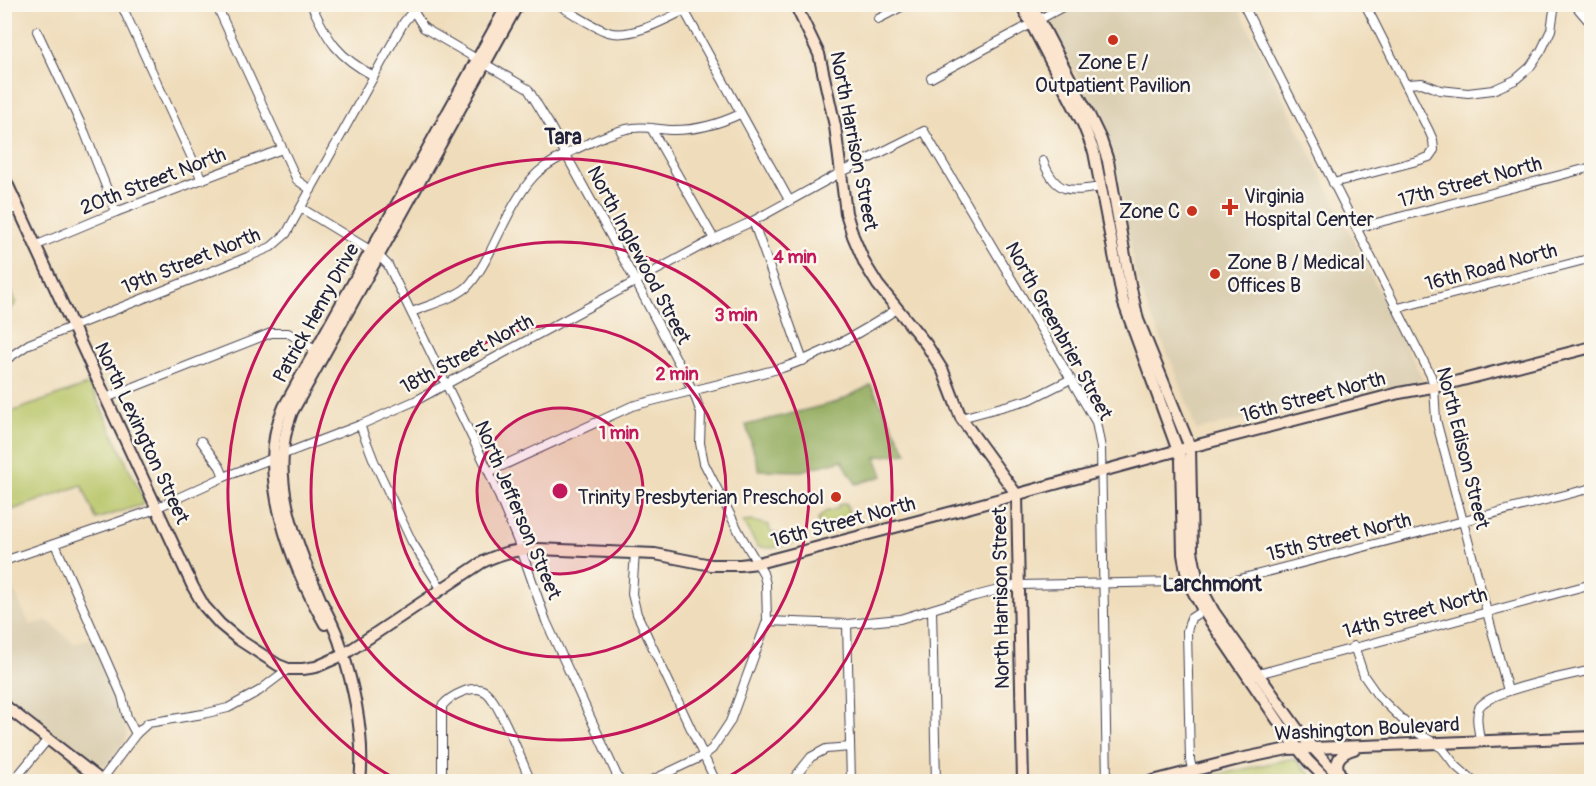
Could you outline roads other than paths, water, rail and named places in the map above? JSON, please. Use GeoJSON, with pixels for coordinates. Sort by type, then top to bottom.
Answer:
{"type":"FeatureCollection","features":[{"type":"Feature","properties":{"kind":"street"},"geometry":{"type":"LineString","coordinates":[[121,4],[202,180]]}},
{"type":"Feature","properties":{"kind":"street"},"geometry":{"type":"LineString","coordinates":[[216,4],[297,180],[311,190]]}},
{"type":"Feature","properties":{"kind":"street"},"geometry":{"type":"LineString","coordinates":[[311,4],[336,49],[350,63],[374,76]]}},
{"type":"Feature","properties":{"kind":"street","name":"Patrick Henry Drive"},"geometry":{"type":"LineString","coordinates":[[481,62],[508,4]]}},
{"type":"Feature","properties":{"kind":"street","name":"Patrick Henry Drive"},"geometry":{"type":"LineString","coordinates":[[360,782],[362,758],[360,722],[342,647],[294,533],[277,458],[292,412],[320,352],[481,62],[518,4]]}},
{"type":"Feature","properties":{"kind":"street"},"geometry":{"type":"LineString","coordinates":[[558,4],[606,32],[616,34],[641,29],[697,4]]}},
{"type":"Feature","properties":{"kind":"street","name":"North Harrison Street"},"geometry":{"type":"LineString","coordinates":[[795,4],[819,54],[835,126],[846,213],[865,264],[897,309],[926,344],[943,371],[961,418],[1017,495],[1023,782]]}},
{"type":"Feature","properties":{"kind":"street"},"geometry":{"type":"LineString","coordinates":[[878,19],[907,4]]}},
{"type":"Feature","properties":{"kind":"street"},"geometry":{"type":"LineString","coordinates":[[1021,4],[1035,22],[1101,140],[1108,161],[1138,320],[1190,447],[1193,582]]}},
{"type":"Feature","properties":{"kind":"street"},"geometry":{"type":"LineString","coordinates":[[1031,4],[1035,22],[1094,152],[1128,317],[1178,450],[1182,467],[1183,554],[1193,582],[1207,608],[1253,675],[1297,748],[1329,782]]}},
{"type":"Feature","properties":{"kind":"street"},"geometry":{"type":"LineString","coordinates":[[930,78],[1068,4]]}},
{"type":"Feature","properties":{"kind":"street","name":"North Edison Street"},"geometry":{"type":"LineString","coordinates":[[1243,4],[1431,374],[1436,420],[1508,691]]}},
{"type":"Feature","properties":{"kind":"street"},"geometry":{"type":"LineString","coordinates":[[1333,183],[1418,161],[1429,157],[1434,150],[1433,140],[1407,84],[1365,4]]}},
{"type":"Feature","properties":{"kind":"street"},"geometry":{"type":"LineString","coordinates":[[1407,84],[1422,83],[1440,90],[1468,93],[1493,90],[1515,80],[1530,67],[1541,51],[1551,30],[1555,4]]}},
{"type":"Feature","properties":{"kind":"street"},"geometry":{"type":"LineString","coordinates":[[1574,4],[1592,25]]}},
{"type":"Feature","properties":{"kind":"street","name":"19th Street North"},"geometry":{"type":"LineString","coordinates":[[4,361],[29,345],[73,326],[271,247],[286,234],[410,8]]}},
{"type":"Feature","properties":{"kind":"street","name":"North Inglewood Street"},"geometry":{"type":"LineString","coordinates":[[410,8],[424,28],[528,89],[636,282],[693,391],[701,413],[700,443],[704,463],[758,563],[766,584],[767,621]]}},
{"type":"Feature","properties":{"kind":"street"},"geometry":{"type":"LineString","coordinates":[[684,10],[789,200]]}},
{"type":"Feature","properties":{"kind":"street"},"geometry":{"type":"LineString","coordinates":[[37,31],[85,133],[116,212]]}},
{"type":"Feature","properties":{"kind":"street"},"geometry":{"type":"LineString","coordinates":[[412,312],[466,288],[480,270],[526,186],[539,170],[566,155],[629,128],[674,130],[694,128],[720,123],[740,114]]}},
{"type":"Feature","properties":{"kind":"street"},"geometry":{"type":"LineString","coordinates":[[651,128],[714,239]]}},
{"type":"Feature","properties":{"kind":"street","name":"18th Street North"},"geometry":{"type":"LineString","coordinates":[[4,561],[156,507],[224,477],[360,425],[417,400],[714,239],[753,221],[924,130]]}},
{"type":"Feature","properties":{"kind":"street","name":"North Greenbrier Street"},"geometry":{"type":"LineString","coordinates":[[924,130],[1096,422],[1101,448],[1107,782]]}},
{"type":"Feature","properties":{"kind":"street","name":"20th Street North"},"geometry":{"type":"LineString","coordinates":[[37,245],[116,212],[282,149]]}},
{"type":"Feature","properties":{"kind":"street"},"geometry":{"type":"LineString","coordinates":[[1043,160],[1052,180],[1058,186],[1076,191],[1101,187]]}},
{"type":"Feature","properties":{"kind":"street","name":"17th Street North"},"geometry":{"type":"LineString","coordinates":[[1357,228],[1592,167]]}},
{"type":"Feature","properties":{"kind":"street","name":"North Lexington Street"},"geometry":{"type":"LineString","coordinates":[[4,177],[193,587],[204,606],[220,624],[269,661],[288,669]]}},
{"type":"Feature","properties":{"kind":"street"},"geometry":{"type":"LineString","coordinates":[[4,213],[18,207]]}},
{"type":"Feature","properties":{"kind":"street"},"geometry":{"type":"LineString","coordinates":[[301,208],[375,253]]}},
{"type":"Feature","properties":{"kind":"street"},"geometry":{"type":"LineString","coordinates":[[753,221],[803,361]]}},
{"type":"Feature","properties":{"kind":"street","name":"North Jefferson Street"},"geometry":{"type":"LineString","coordinates":[[375,253],[388,266],[412,312],[489,472],[521,549],[546,621],[620,782]]}},
{"type":"Feature","properties":{"kind":"street","name":"16th Road North"},"geometry":{"type":"LineString","coordinates":[[1398,308],[1592,258]]}},
{"type":"Feature","properties":{"kind":"street"},"geometry":{"type":"LineString","coordinates":[[489,472],[632,406],[803,361],[853,336],[897,309]]}},
{"type":"Feature","properties":{"kind":"street"},"geometry":{"type":"LineString","coordinates":[[106,398],[271,333],[288,333],[320,352]]}},
{"type":"Feature","properties":{"kind":"street","name":"16th Street North"},"geometry":{"type":"LineString","coordinates":[[288,669],[316,667],[343,656],[491,558],[521,549],[655,554],[711,566],[740,566],[758,563],[1178,450],[1399,393],[1434,387],[1592,347]]}},
{"type":"Feature","properties":{"kind":"street"},"geometry":{"type":"LineString","coordinates":[[961,418],[1031,399],[1071,379]]}},
{"type":"Feature","properties":{"kind":"street"},"geometry":{"type":"LineString","coordinates":[[360,425],[374,461],[412,542],[442,590]]}},
{"type":"Feature","properties":{"kind":"street"},"geometry":{"type":"LineString","coordinates":[[201,441],[220,466],[224,477]]}},
{"type":"Feature","properties":{"kind":"street","name":"15th Street North"},"geometry":{"type":"LineString","coordinates":[[767,621],[847,624],[900,619],[1018,585],[1232,581],[1592,488]]}},
{"type":"Feature","properties":{"kind":"street"},"geometry":{"type":"LineString","coordinates":[[55,544],[122,696],[127,717],[136,734]]}},
{"type":"Feature","properties":{"kind":"street"},"geometry":{"type":"LineString","coordinates":[[635,553],[632,594],[637,614],[716,782]]}},
{"type":"Feature","properties":{"kind":"street","name":"14th Street North"},"geometry":{"type":"LineString","coordinates":[[1253,675],[1354,646],[1592,584]]}},
{"type":"Feature","properties":{"kind":"street"},"geometry":{"type":"LineString","coordinates":[[1193,776],[1190,760],[1187,627],[1191,618],[1207,608]]}},
{"type":"Feature","properties":{"kind":"street"},"geometry":{"type":"LineString","coordinates":[[933,610],[936,782]]}},
{"type":"Feature","properties":{"kind":"street"},"geometry":{"type":"LineString","coordinates":[[648,782],[704,756],[712,749],[730,722],[767,621]]}},
{"type":"Feature","properties":{"kind":"street"},"geometry":{"type":"LineString","coordinates":[[847,624],[851,782]]}},
{"type":"Feature","properties":{"kind":"street"},"geometry":{"type":"LineString","coordinates":[[1354,646],[1364,676],[1378,696],[1412,729],[1435,742],[1474,782]]}},
{"type":"Feature","properties":{"kind":"street"},"geometry":{"type":"LineString","coordinates":[[4,705],[101,781],[136,734],[148,723],[228,708],[259,691],[288,669]]}},
{"type":"Feature","properties":{"kind":"street"},"geometry":{"type":"LineString","coordinates":[[1480,740],[1477,715],[1480,706],[1489,699],[1508,691],[1592,670]]}},
{"type":"Feature","properties":{"kind":"street"},"geometry":{"type":"LineString","coordinates":[[1253,675],[1312,748],[1344,782]]}},
{"type":"Feature","properties":{"kind":"street"},"geometry":{"type":"LineString","coordinates":[[442,782],[442,706],[448,698],[470,690],[479,690],[487,693],[500,714],[531,782]]}},
{"type":"Feature","properties":{"kind":"street","name":"Washington Boulevard"},"geometry":{"type":"LineString","coordinates":[[1149,782],[1193,776],[1265,753],[1297,748],[1591,738]]}},
{"type":"Feature","properties":{"kind":"street"},"geometry":{"type":"LineString","coordinates":[[15,779],[48,739]]}},
{"type":"Feature","properties":{"kind":"street"},"geometry":{"type":"LineString","coordinates":[[1344,782],[1338,771],[1337,762],[1340,756],[1365,746]]}},
{"type":"Feature","properties":{"kind":"street"},"geometry":{"type":"LineString","coordinates":[[791,782],[818,753],[826,749],[850,747]]}},
{"type":"Feature","properties":{"kind":"waterway"},"geometry":{"type":"LineString","coordinates":[[764,501],[765,490],[791,492]]}},
{"type":"Feature","properties":{"kind":"place","name":"Zone E / Outpatient Pavilion"},"geometry":{"type":"Point","coordinates":[1113,40]}},
{"type":"Feature","properties":{"kind":"place","name":"Virginia Hospital Center"},"geometry":{"type":"Point","coordinates":[1230,207]}},
{"type":"Feature","properties":{"kind":"place","name":"Zone C"},"geometry":{"type":"Point","coordinates":[1192,211]}},
{"type":"Feature","properties":{"kind":"place","name":"Zone B / Medical Offices B"},"geometry":{"type":"Point","coordinates":[1215,274]}},
{"type":"Feature","properties":{"kind":"place","name":"Trinity Presbyterian Preschool"},"geometry":{"type":"Point","coordinates":[836,497]}},
{"type":"Feature","properties":{"kind":"district","name":"Tara"},"geometry":{"type":"Point","coordinates":[563,137]}},
{"type":"Feature","properties":{"kind":"district","name":"Larchmont"},"geometry":{"type":"Point","coordinates":[1212,584]}}]}
